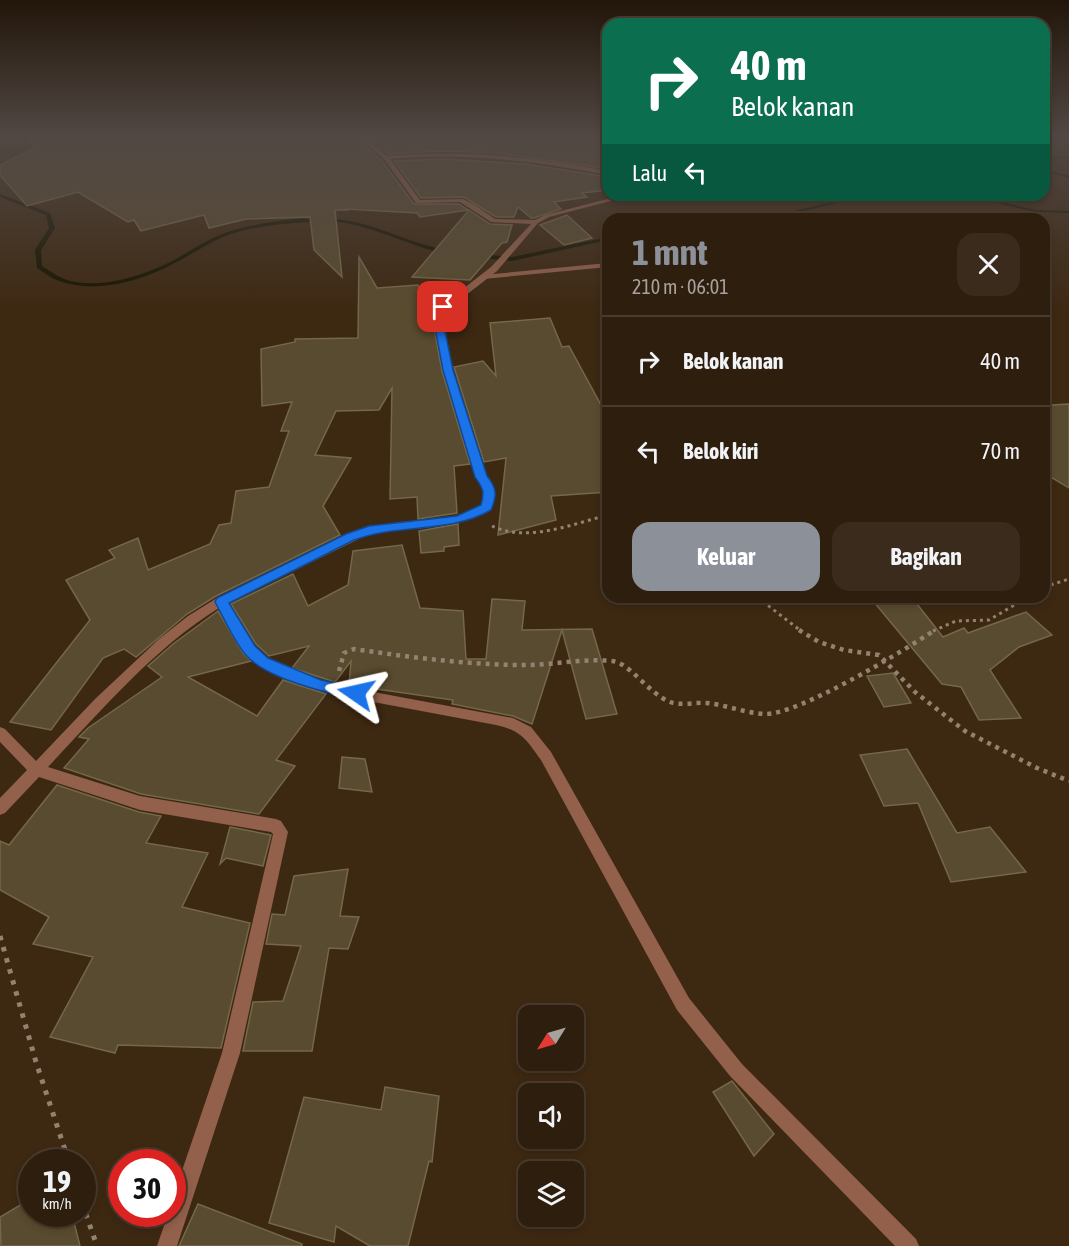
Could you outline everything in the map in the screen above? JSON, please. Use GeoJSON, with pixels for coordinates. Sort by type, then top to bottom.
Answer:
{"type":"FeatureCollection","features":[{"type":"Feature","properties":{"kind":"street"},"geometry":{"type":"LineString","coordinates":[[411,194],[422,204],[461,201],[474,206],[493,221],[536,222]]}},
{"type":"Feature","properties":{"kind":"street"},"geometry":{"type":"LineString","coordinates":[[0,808],[100,703],[163,642],[192,619],[350,537],[373,529],[457,520],[477,514],[486,508],[490,494],[488,486],[481,477],[448,370],[438,317],[443,307],[494,269],[536,222],[547,216],[607,201]]}},
{"type":"Feature","properties":{"kind":"street"},"geometry":{"type":"LineString","coordinates":[[483,277],[602,266]]}},
{"type":"Feature","properties":{"kind":"street"},"geometry":{"type":"LineString","coordinates":[[221,602],[250,650],[263,662],[279,670],[334,689],[484,717],[524,728],[546,756],[683,1004],[736,1070],[909,1246]]}},
{"type":"Feature","properties":{"kind":"street"},"geometry":{"type":"LineString","coordinates":[[0,733],[36,770],[140,803],[276,826],[281,832],[231,1053],[167,1246]]}},
{"type":"Feature","properties":{"kind":"path"},"geometry":{"type":"LineString","coordinates":[[477,514],[501,532],[514,534],[535,532],[602,516]]}},
{"type":"Feature","properties":{"kind":"path"},"geometry":{"type":"LineString","coordinates":[[1050,585],[1069,579]]}},
{"type":"Feature","properties":{"kind":"path"},"geometry":{"type":"LineString","coordinates":[[764,603],[798,630],[819,642],[844,650],[879,655],[915,692],[965,731],[1069,782]]}},
{"type":"Feature","properties":{"kind":"path"},"geometry":{"type":"LineString","coordinates":[[334,689],[344,653],[354,649],[437,661],[520,665],[580,659],[616,661],[624,664],[648,688],[672,703],[707,703],[766,714],[788,710],[818,696],[909,648],[938,628],[956,621],[989,620],[1018,603]]}},
{"type":"Feature","properties":{"kind":"path"},"geometry":{"type":"LineString","coordinates":[[0,936],[36,1062],[65,1149]]}},
{"type":"Feature","properties":{"kind":"path"},"geometry":{"type":"LineString","coordinates":[[90,1227],[97,1246]]}},
{"type":"Feature","properties":{"kind":"building"},"geometry":{"type":"Polygon","coordinates":[[[17,194],[70,194],[27,206],[17,194]]]}},
{"type":"Feature","properties":{"kind":"building"},"geometry":{"type":"Polygon","coordinates":[[[82,194],[407,194],[414,204],[459,204],[468,210],[420,217],[417,213],[335,210],[342,277],[314,250],[310,217],[246,219],[209,228],[204,215],[141,231],[134,220],[128,222],[82,194]]]}},
{"type":"Feature","properties":{"kind":"building"},"geometry":{"type":"Polygon","coordinates":[[[418,194],[583,194],[587,197],[554,202],[561,209],[534,218],[518,207],[514,217],[496,217],[464,197],[421,198],[418,194]]]}},
{"type":"Feature","properties":{"kind":"building"},"geometry":{"type":"Polygon","coordinates":[[[469,210],[490,224],[512,225],[507,242],[502,243],[470,280],[412,277],[469,210]]]}},
{"type":"Feature","properties":{"kind":"building"},"geometry":{"type":"Polygon","coordinates":[[[567,215],[592,238],[564,245],[540,225],[567,215]]]}},
{"type":"Feature","properties":{"kind":"building"},"geometry":{"type":"Polygon","coordinates":[[[359,257],[377,288],[418,285],[431,324],[427,329],[433,328],[435,333],[442,371],[470,464],[454,466],[457,513],[418,519],[417,497],[390,499],[392,388],[379,410],[336,411],[315,455],[351,458],[323,506],[340,535],[216,596],[187,614],[136,657],[124,649],[103,658],[51,730],[10,722],[90,620],[66,580],[115,558],[109,550],[138,538],[148,570],[210,544],[219,525],[231,523],[236,491],[269,487],[289,431],[281,431],[292,402],[262,406],[261,349],[295,342],[295,339],[358,338],[359,257]]]}},
{"type":"Feature","properties":{"kind":"building"},"geometry":{"type":"Polygon","coordinates":[[[550,318],[562,347],[569,346],[602,407],[602,492],[551,496],[556,520],[498,535],[506,458],[484,462],[454,367],[483,361],[496,376],[490,323],[550,318]]]}},
{"type":"Feature","properties":{"kind":"building"},"geometry":{"type":"Polygon","coordinates":[[[1069,404],[1069,488],[1050,477],[1050,407],[1069,404]]]}},
{"type":"Feature","properties":{"kind":"building"},"geometry":{"type":"Polygon","coordinates":[[[458,524],[459,545],[444,547],[444,551],[421,553],[419,531],[458,524]]]}},
{"type":"Feature","properties":{"kind":"building"},"geometry":{"type":"Polygon","coordinates":[[[402,545],[420,608],[463,611],[466,659],[486,659],[492,599],[525,601],[522,630],[592,629],[617,714],[586,719],[562,630],[532,724],[513,716],[452,704],[453,700],[349,685],[351,661],[335,682],[292,668],[309,646],[269,656],[256,644],[231,604],[293,574],[308,606],[348,585],[353,551],[402,545]]]}},
{"type":"Feature","properties":{"kind":"building"},"geometry":{"type":"Polygon","coordinates":[[[875,603],[916,603],[943,637],[964,628],[968,633],[1026,612],[1052,635],[1019,647],[990,670],[1021,718],[979,720],[961,687],[942,684],[875,603]]]}},
{"type":"Feature","properties":{"kind":"building"},"geometry":{"type":"Polygon","coordinates":[[[218,611],[243,653],[251,661],[188,677],[257,716],[283,680],[326,694],[276,760],[295,766],[259,814],[141,794],[64,768],[89,739],[79,737],[88,728],[162,677],[148,666],[173,644],[218,611]]]}},
{"type":"Feature","properties":{"kind":"building"},"geometry":{"type":"Polygon","coordinates":[[[893,673],[911,703],[884,707],[867,676],[893,673]]]}},
{"type":"Feature","properties":{"kind":"building"},"geometry":{"type":"Polygon","coordinates":[[[907,749],[957,833],[990,827],[1026,872],[951,882],[918,803],[884,806],[860,755],[907,749]]]}},
{"type":"Feature","properties":{"kind":"building"},"geometry":{"type":"Polygon","coordinates":[[[342,757],[365,759],[372,792],[339,788],[342,757]]]}},
{"type":"Feature","properties":{"kind":"building"},"geometry":{"type":"Polygon","coordinates":[[[57,785],[139,812],[161,816],[146,843],[208,853],[182,907],[250,923],[221,1048],[118,1045],[115,1053],[50,1037],[93,957],[33,944],[49,917],[0,890],[0,841],[9,845],[57,785]]]}},
{"type":"Feature","properties":{"kind":"building"},"geometry":{"type":"Polygon","coordinates":[[[230,827],[271,835],[263,866],[226,858],[220,864],[230,827]]]}},
{"type":"Feature","properties":{"kind":"building"},"geometry":{"type":"Polygon","coordinates":[[[348,869],[340,916],[359,917],[348,949],[329,948],[312,1051],[243,1051],[253,1002],[283,1001],[301,946],[266,944],[272,914],[285,915],[294,876],[348,869]]]}},
{"type":"Feature","properties":{"kind":"building"},"geometry":{"type":"Polygon","coordinates":[[[732,1081],[774,1134],[754,1156],[713,1092],[732,1081]]]}},
{"type":"Feature","properties":{"kind":"building"},"geometry":{"type":"Polygon","coordinates":[[[385,1087],[439,1096],[432,1162],[429,1161],[408,1246],[370,1246],[336,1226],[334,1242],[269,1223],[304,1097],[381,1110],[385,1087]]]}},
{"type":"Feature","properties":{"kind":"building"},"geometry":{"type":"Polygon","coordinates":[[[198,1204],[302,1244],[302,1246],[179,1246],[198,1204]]]}},
{"type":"Feature","properties":{"kind":"building"},"geometry":{"type":"Polygon","coordinates":[[[18,1206],[18,1227],[75,1227],[80,1246],[1,1246],[0,1217],[18,1206]]]}},
{"type":"Feature","properties":{"kind":"waterway"},"geometry":{"type":"LineString","coordinates":[[0,195],[48,214],[52,228],[38,250],[39,267],[54,277],[87,285],[123,281],[157,270],[233,232],[292,222],[327,220],[358,224],[445,252]]}},
{"type":"Feature","properties":{"kind":"waterway"},"geometry":{"type":"LineString","coordinates":[[789,213],[843,201]]}},
{"type":"Feature","properties":{"kind":"waterway"},"geometry":{"type":"LineString","coordinates":[[991,201],[1035,211],[1069,212]]}},
{"type":"Feature","properties":{"kind":"waterway"},"geometry":{"type":"LineString","coordinates":[[480,256],[512,259],[602,239]]}},
{"type":"Feature","properties":{"kind":"route"},"geometry":{"type":"LineString","coordinates":[[356,693],[320,686],[263,662],[250,650],[221,602],[350,537],[373,529],[457,520],[477,514],[486,508],[490,494],[488,486],[481,477],[448,370],[438,317],[443,307]]}}]}
